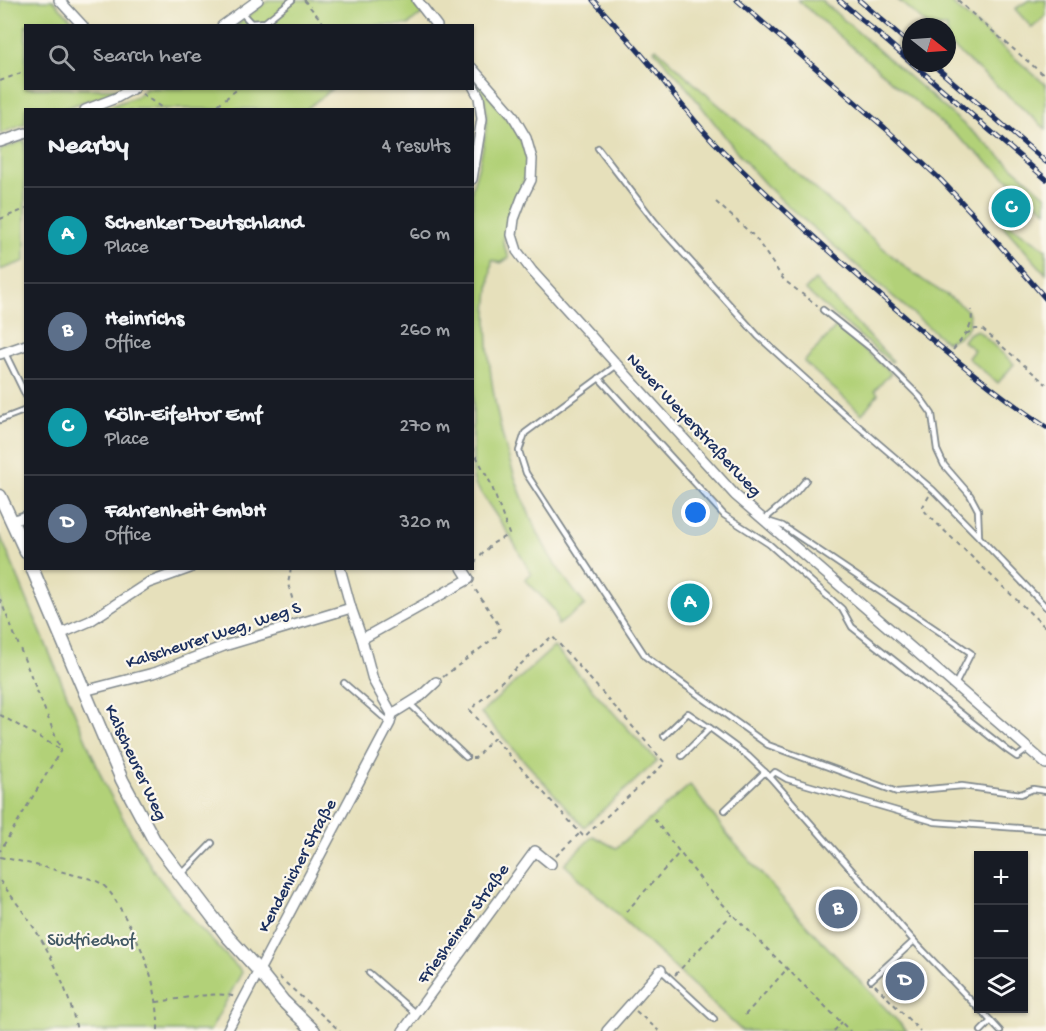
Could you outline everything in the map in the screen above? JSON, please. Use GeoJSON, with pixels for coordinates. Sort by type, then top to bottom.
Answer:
{"type":"FeatureCollection","features":[{"type":"Feature","properties":{"kind":"street"},"geometry":{"type":"LineString","coordinates":[[59,0],[81,24]]}},
{"type":"Feature","properties":{"kind":"street"},"geometry":{"type":"LineString","coordinates":[[225,24],[258,0]]}},
{"type":"Feature","properties":{"kind":"street"},"geometry":{"type":"LineString","coordinates":[[417,0],[436,24]]}},
{"type":"Feature","properties":{"kind":"street","name":"Neuer Weyerstraßerweg"},"geometry":{"type":"LineString","coordinates":[[474,70],[512,114],[526,138],[532,159],[531,180],[514,219],[512,235],[517,251],[532,271],[735,495],[1046,764]]}},
{"type":"Feature","properties":{"kind":"street"},"geometry":{"type":"LineString","coordinates":[[474,87],[480,97],[477,111],[482,119],[474,167]]}},
{"type":"Feature","properties":{"kind":"street"},"geometry":{"type":"LineString","coordinates":[[91,108],[130,90]]}},
{"type":"Feature","properties":{"kind":"street"},"geometry":{"type":"LineString","coordinates":[[0,142],[24,134]]}},
{"type":"Feature","properties":{"kind":"street"},"geometry":{"type":"LineString","coordinates":[[2,354],[24,346]]}},
{"type":"Feature","properties":{"kind":"street"},"geometry":{"type":"LineString","coordinates":[[0,496],[24,548]]}},
{"type":"Feature","properties":{"kind":"street"},"geometry":{"type":"LineString","coordinates":[[12,521],[24,517]]}},
{"type":"Feature","properties":{"kind":"street","name":"Kalscheurer Weg"},"geometry":{"type":"LineString","coordinates":[[33,570],[122,780],[154,840],[228,937],[283,1001],[314,1031]]}},
{"type":"Feature","properties":{"kind":"street"},"geometry":{"type":"LineString","coordinates":[[60,634],[90,621],[148,583],[184,570]]}},
{"type":"Feature","properties":{"kind":"street"},"geometry":{"type":"LineString","coordinates":[[341,570],[373,680],[391,718],[436,682]]}},
{"type":"Feature","properties":{"kind":"street"},"geometry":{"type":"LineString","coordinates":[[362,639],[469,579],[463,570]]}},
{"type":"Feature","properties":{"kind":"street","name":"Kalscheurer Weg, Weg S"},"geometry":{"type":"LineString","coordinates":[[84,691],[157,672],[224,646],[351,608]]}},
{"type":"Feature","properties":{"kind":"street","name":"Kendenicher Straße"},"geometry":{"type":"LineString","coordinates":[[227,1031],[391,718]]}},
{"type":"Feature","properties":{"kind":"street","name":"Friesheimer Straße"},"geometry":{"type":"LineString","coordinates":[[403,1031],[535,851],[551,864]]}},
{"type":"Feature","properties":{"kind":"street"},"geometry":{"type":"LineString","coordinates":[[607,1031],[661,970]]}},
{"type":"Feature","properties":{"kind":"lane"},"geometry":{"type":"LineString","coordinates":[[242,12],[251,23],[265,22],[292,0]]}},
{"type":"Feature","properties":{"kind":"lane"},"geometry":{"type":"LineString","coordinates":[[598,148],[655,222],[758,336],[933,490],[1046,607]]}},
{"type":"Feature","properties":{"kind":"lane"},"geometry":{"type":"LineString","coordinates":[[822,310],[872,349],[920,397],[932,414],[937,450],[944,465],[969,495],[978,510],[979,537]]}},
{"type":"Feature","properties":{"kind":"lane"},"geometry":{"type":"LineString","coordinates":[[2,354],[24,392]]}},
{"type":"Feature","properties":{"kind":"lane"},"geometry":{"type":"LineString","coordinates":[[617,365],[525,433],[519,451],[526,473],[646,657],[768,745],[897,792],[962,786],[1022,794],[1033,789],[1046,791]]}},
{"type":"Feature","properties":{"kind":"lane"},"geometry":{"type":"LineString","coordinates":[[599,378],[724,515],[769,544],[842,609],[852,627],[1017,757],[1028,749]]}},
{"type":"Feature","properties":{"kind":"lane"},"geometry":{"type":"LineString","coordinates":[[0,420],[24,411]]}},
{"type":"Feature","properties":{"kind":"lane"},"geometry":{"type":"LineString","coordinates":[[764,520],[806,480]]}},
{"type":"Feature","properties":{"kind":"lane"},"geometry":{"type":"LineString","coordinates":[[764,520],[783,526],[971,653],[955,685]]}},
{"type":"Feature","properties":{"kind":"lane"},"geometry":{"type":"LineString","coordinates":[[344,683],[391,718]]}},
{"type":"Feature","properties":{"kind":"lane"},"geometry":{"type":"LineString","coordinates":[[409,703],[466,758]]}},
{"type":"Feature","properties":{"kind":"lane"},"geometry":{"type":"LineString","coordinates":[[664,736],[688,713],[748,756],[770,777],[914,941],[974,1003]]}},
{"type":"Feature","properties":{"kind":"lane"},"geometry":{"type":"LineString","coordinates":[[682,756],[710,729]]}},
{"type":"Feature","properties":{"kind":"lane"},"geometry":{"type":"LineString","coordinates":[[725,810],[765,772]]}},
{"type":"Feature","properties":{"kind":"lane"},"geometry":{"type":"LineString","coordinates":[[770,777],[775,772],[787,779],[935,822],[1046,830]]}},
{"type":"Feature","properties":{"kind":"lane"},"geometry":{"type":"LineString","coordinates":[[181,876],[212,843]]}},
{"type":"Feature","properties":{"kind":"lane"},"geometry":{"type":"LineString","coordinates":[[871,980],[914,941]]}},
{"type":"Feature","properties":{"kind":"lane"},"geometry":{"type":"LineString","coordinates":[[661,970],[714,1019]]}},
{"type":"Feature","properties":{"kind":"lane"},"geometry":{"type":"LineString","coordinates":[[369,973],[416,1014]]}},
{"type":"Feature","properties":{"kind":"lane"},"geometry":{"type":"LineString","coordinates":[[984,1013],[1000,1031]]}},
{"type":"Feature","properties":{"kind":"lane"},"geometry":{"type":"LineString","coordinates":[[981,1031],[991,1021]]}},
{"type":"Feature","properties":{"kind":"path"},"geometry":{"type":"LineString","coordinates":[[304,0],[324,24]]}},
{"type":"Feature","properties":{"kind":"path"},"geometry":{"type":"LineString","coordinates":[[958,0],[1046,77]]}},
{"type":"Feature","properties":{"kind":"path"},"geometry":{"type":"LineString","coordinates":[[0,81],[24,71]]}},
{"type":"Feature","properties":{"kind":"path"},"geometry":{"type":"LineString","coordinates":[[137,90],[162,108]]}},
{"type":"Feature","properties":{"kind":"path"},"geometry":{"type":"LineString","coordinates":[[214,108],[236,90]]}},
{"type":"Feature","properties":{"kind":"path"},"geometry":{"type":"LineString","coordinates":[[716,202],[755,237],[784,280],[822,310]]}},
{"type":"Feature","properties":{"kind":"path"},"geometry":{"type":"LineString","coordinates":[[0,219],[24,210]]}},
{"type":"Feature","properties":{"kind":"path"},"geometry":{"type":"LineString","coordinates":[[953,350],[972,322],[971,310]]}},
{"type":"Feature","properties":{"kind":"path"},"geometry":{"type":"LineString","coordinates":[[966,334],[975,329],[982,329],[1046,384]]}},
{"type":"Feature","properties":{"kind":"path"},"geometry":{"type":"LineString","coordinates":[[474,452],[491,484],[509,534],[492,544],[474,563]]}},
{"type":"Feature","properties":{"kind":"path"},"geometry":{"type":"LineString","coordinates":[[933,490],[922,508],[1046,628]]}},
{"type":"Feature","properties":{"kind":"path"},"geometry":{"type":"LineString","coordinates":[[291,570],[288,584],[299,624]]}},
{"type":"Feature","properties":{"kind":"path"},"geometry":{"type":"LineString","coordinates":[[436,682],[498,635],[500,631],[500,627],[469,579]]}},
{"type":"Feature","properties":{"kind":"path"},"geometry":{"type":"LineString","coordinates":[[0,599],[61,750]]}},
{"type":"Feature","properties":{"kind":"path"},"geometry":{"type":"LineString","coordinates":[[552,636],[665,763],[584,837],[494,738],[470,710],[552,636]]}},
{"type":"Feature","properties":{"kind":"path"},"geometry":{"type":"LineString","coordinates":[[0,715],[61,750]]}},
{"type":"Feature","properties":{"kind":"path"},"geometry":{"type":"LineString","coordinates":[[466,758],[475,758],[494,738]]}},
{"type":"Feature","properties":{"kind":"path"},"geometry":{"type":"LineString","coordinates":[[0,851],[61,750]]}},
{"type":"Feature","properties":{"kind":"path"},"geometry":{"type":"LineString","coordinates":[[654,819],[705,885],[850,1031]]}},
{"type":"Feature","properties":{"kind":"path"},"geometry":{"type":"LineString","coordinates":[[551,864],[580,833]]}},
{"type":"Feature","properties":{"kind":"path"},"geometry":{"type":"LineString","coordinates":[[626,912],[680,852]]}},
{"type":"Feature","properties":{"kind":"path"},"geometry":{"type":"LineString","coordinates":[[0,857],[86,878],[104,886],[118,905],[142,950],[157,1002],[158,1031]]}},
{"type":"Feature","properties":{"kind":"path"},"geometry":{"type":"LineString","coordinates":[[0,881],[36,930],[56,967],[77,1031]]}},
{"type":"Feature","properties":{"kind":"path"},"geometry":{"type":"LineString","coordinates":[[671,980],[732,914]]}},
{"type":"Feature","properties":{"kind":"path"},"geometry":{"type":"LineString","coordinates":[[745,1015],[788,969]]}},
{"type":"Feature","properties":{"kind":"path"},"geometry":{"type":"LineString","coordinates":[[280,978],[340,1031]]}},
{"type":"Feature","properties":{"kind":"path"},"geometry":{"type":"LineString","coordinates":[[871,980],[920,1031]]}},
{"type":"Feature","properties":{"kind":"path"},"geometry":{"type":"LineString","coordinates":[[157,1002],[230,994],[243,1000]]}},
{"type":"Feature","properties":{"kind":"path"},"geometry":{"type":"LineString","coordinates":[[630,1005],[658,1031]]}},
{"type":"Feature","properties":{"kind":"path"},"geometry":{"type":"LineString","coordinates":[[834,1031],[842,1022]]}},
{"type":"Feature","properties":{"kind":"green space"},"geometry":{"type":"Polygon","coordinates":[[[0,0],[53,0],[76,24],[24,24],[24,90],[117,90],[66,108],[24,108],[24,124],[0,134],[0,0]]]}},
{"type":"Feature","properties":{"kind":"green space"},"geometry":{"type":"Polygon","coordinates":[[[269,0],[412,0],[423,13],[409,24],[238,24],[269,0]]]}},
{"type":"Feature","properties":{"kind":"green space"},"geometry":{"type":"Polygon","coordinates":[[[798,0],[821,0],[1046,196],[1046,211],[798,0]]]}},
{"type":"Feature","properties":{"kind":"green space"},"geometry":{"type":"Polygon","coordinates":[[[898,0],[949,0],[1046,85],[1046,129],[956,50],[956,18],[919,18],[898,0]]]}},
{"type":"Feature","properties":{"kind":"green space"},"geometry":{"type":"Polygon","coordinates":[[[1029,0],[1046,0],[1046,16],[1032,28],[1015,9],[1029,0]]]}},
{"type":"Feature","properties":{"kind":"green space"},"geometry":{"type":"Polygon","coordinates":[[[656,48],[897,260],[966,309],[970,318],[964,332],[946,342],[790,208],[741,157],[680,79],[654,50],[656,48]]]}},
{"type":"Feature","properties":{"kind":"green space"},"geometry":{"type":"Polygon","coordinates":[[[479,81],[518,133],[527,155],[526,174],[504,235],[503,243],[509,258],[501,263],[492,260],[487,315],[488,346],[496,408],[512,470],[523,500],[550,556],[585,605],[558,625],[555,611],[525,579],[531,574],[510,536],[474,480],[474,181],[481,158],[486,123],[484,100],[475,82],[479,81]]]}},
{"type":"Feature","properties":{"kind":"green space"},"geometry":{"type":"Polygon","coordinates":[[[145,90],[331,90],[307,108],[106,108],[135,97],[145,90]]]}},
{"type":"Feature","properties":{"kind":"green space"},"geometry":{"type":"Polygon","coordinates":[[[24,140],[24,261],[0,270],[0,150],[24,140]]]}},
{"type":"Feature","properties":{"kind":"green space"},"geometry":{"type":"Polygon","coordinates":[[[1001,219],[1046,249],[1046,274],[999,221],[1001,219]]]}},
{"type":"Feature","properties":{"kind":"green space"},"geometry":{"type":"Polygon","coordinates":[[[815,280],[893,361],[891,362],[805,290],[815,280]]]}},
{"type":"Feature","properties":{"kind":"green space"},"geometry":{"type":"Polygon","coordinates":[[[837,326],[891,373],[875,390],[878,394],[862,414],[804,362],[837,326]]]}},
{"type":"Feature","properties":{"kind":"green space"},"geometry":{"type":"Polygon","coordinates":[[[977,330],[1014,364],[998,383],[968,358],[974,350],[963,341],[968,334],[977,330]]]}},
{"type":"Feature","properties":{"kind":"green space","name":"Südfriedhof"},"geometry":{"type":"Polygon","coordinates":[[[0,535],[105,785],[135,840],[155,873],[197,925],[242,972],[210,1031],[0,1031],[0,535]]]}},
{"type":"Feature","properties":{"kind":"green space"},"geometry":{"type":"Polygon","coordinates":[[[554,647],[657,761],[584,827],[481,713],[554,647]]]}},
{"type":"Feature","properties":{"kind":"green space"},"geometry":{"type":"Polygon","coordinates":[[[690,785],[731,839],[796,914],[907,1031],[742,1031],[564,864],[593,836],[616,848],[690,785]]]}},
{"type":"Feature","properties":{"kind":"railway"},"geometry":{"type":"LineString","coordinates":[[593,0],[641,54],[706,134],[769,196],[931,339],[976,376],[1046,427]]}},
{"type":"Feature","properties":{"kind":"railway"},"geometry":{"type":"LineString","coordinates":[[737,0],[885,128],[941,180],[1046,299]]}},
{"type":"Feature","properties":{"kind":"railway"},"geometry":{"type":"LineString","coordinates":[[839,0],[902,54]]}},
{"type":"Feature","properties":{"kind":"railway"},"geometry":{"type":"LineString","coordinates":[[859,0],[902,37]]}},
{"type":"Feature","properties":{"kind":"railway"},"geometry":{"type":"LineString","coordinates":[[922,72],[1046,179]]}},
{"type":"Feature","properties":{"kind":"railway"},"geometry":{"type":"LineString","coordinates":[[941,72],[1046,162]]}},
{"type":"Feature","properties":{"kind":"place","name":"Köln-Eifeltor Emf"},"geometry":{"type":"Point","coordinates":[1011,208]}},
{"type":"Feature","properties":{"kind":"place","name":"Schenker Deutschland"},"geometry":{"type":"Point","coordinates":[690,603]}},
{"type":"Feature","properties":{"kind":"place","name":"Heinrichs"},"geometry":{"type":"Point","coordinates":[838,909]}},
{"type":"Feature","properties":{"kind":"place","name":"Fahrenheit GmbH"},"geometry":{"type":"Point","coordinates":[905,981]}}]}
